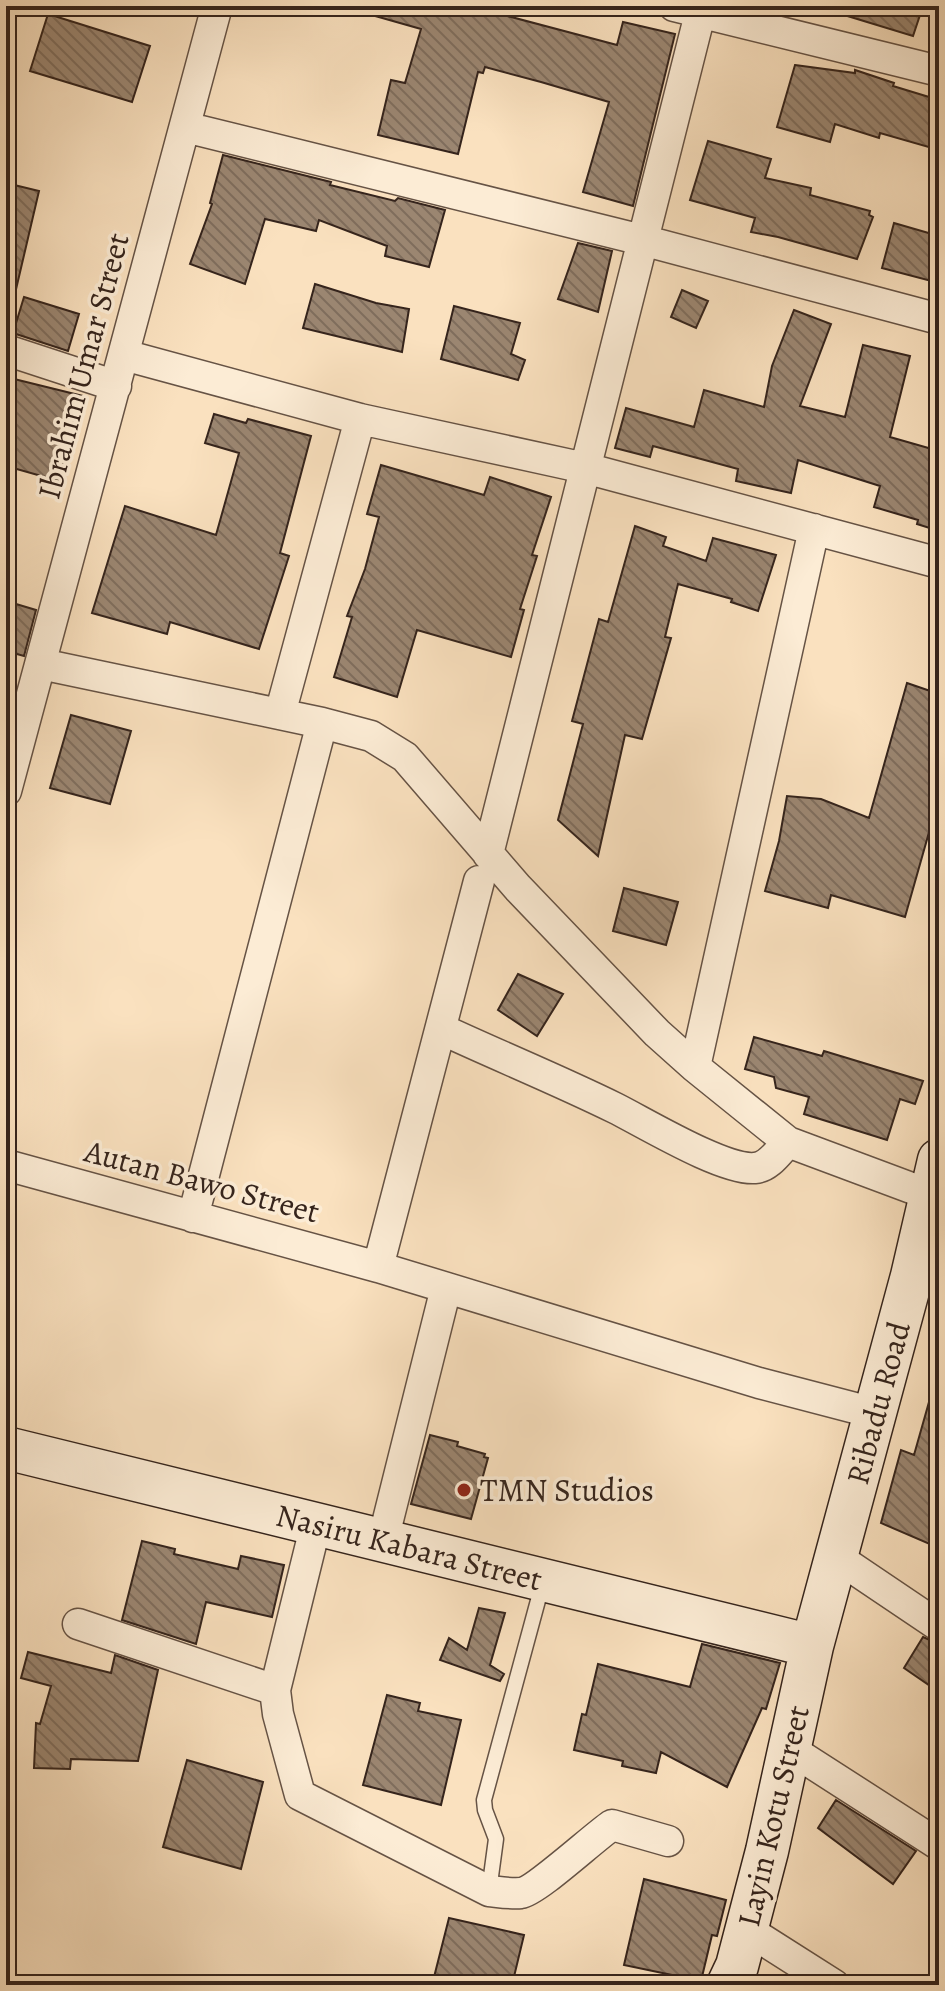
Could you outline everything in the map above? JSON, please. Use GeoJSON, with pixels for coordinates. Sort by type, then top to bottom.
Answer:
{"type":"FeatureCollection","features":[{"type":"Feature","properties":{"kind":"street","name":"Ibrahim Umar Street"},"geometry":{"type":"LineString","coordinates":[[6,791],[217,6]]}},
{"type":"Feature","properties":{"kind":"street"},"geometry":{"type":"LineString","coordinates":[[378,1267],[484,867],[642,240],[692,8],[939,71]]}},
{"type":"Feature","properties":{"kind":"street"},"geometry":{"type":"LineString","coordinates":[[185,127],[642,240],[939,319]]}},
{"type":"Feature","properties":{"kind":"street"},"geometry":{"type":"LineString","coordinates":[[6,350],[116,386]]}},
{"type":"Feature","properties":{"kind":"street"},"geometry":{"type":"LineString","coordinates":[[124,355],[360,419],[585,468],[939,563]]}},
{"type":"Feature","properties":{"kind":"street"},"geometry":{"type":"LineString","coordinates":[[280,714],[360,419]]}},
{"type":"Feature","properties":{"kind":"street"},"geometry":{"type":"LineString","coordinates":[[695,1067],[814,529]]}},
{"type":"Feature","properties":{"kind":"street"},"geometry":{"type":"LineString","coordinates":[[41,664],[371,736],[405,757],[484,867],[695,1067],[788,1142],[934,1177]]}},
{"type":"Feature","properties":{"kind":"street"},"geometry":{"type":"LineString","coordinates":[[193,1217],[322,723]]}},
{"type":"Feature","properties":{"kind":"street"},"geometry":{"type":"LineString","coordinates":[[441,1029],[615,1108],[694,1149],[741,1166],[756,1168],[765,1165],[788,1142]]}},
{"type":"Feature","properties":{"kind":"street","name":"Autan Bawo Street"},"geometry":{"type":"LineString","coordinates":[[6,1165],[378,1267],[759,1383],[874,1413]]}},
{"type":"Feature","properties":{"kind":"street","name":"Ribadu Road"},"geometry":{"type":"LineString","coordinates":[[812,1646],[912,1276],[934,1177]]}},
{"type":"Feature","properties":{"kind":"street"},"geometry":{"type":"LineString","coordinates":[[383,1540],[446,1288]]}},
{"type":"Feature","properties":{"kind":"street","name":"Nasiru Kabara Street"},"geometry":{"type":"LineString","coordinates":[[6,1448],[812,1646]]}},
{"type":"Feature","properties":{"kind":"street"},"geometry":{"type":"LineString","coordinates":[[316,1524],[275,1690],[278,1714],[300,1795],[489,1891],[523,1893],[539,1884],[592,1838],[612,1825],[668,1841]]}},
{"type":"Feature","properties":{"kind":"street"},"geometry":{"type":"LineString","coordinates":[[838,1558],[939,1626]]}},
{"type":"Feature","properties":{"kind":"street"},"geometry":{"type":"LineString","coordinates":[[78,1624],[275,1690]]}},
{"type":"Feature","properties":{"kind":"street","name":"Layin Kotu Street"},"geometry":{"type":"LineString","coordinates":[[728,1985],[737,1966],[767,1851],[812,1646]]}},
{"type":"Feature","properties":{"kind":"street"},"geometry":{"type":"LineString","coordinates":[[790,1749],[939,1845]]}},
{"type":"Feature","properties":{"kind":"street"},"geometry":{"type":"LineString","coordinates":[[746,1929],[834,1985]]}},
{"type":"Feature","properties":{"kind":"lane"},"geometry":{"type":"LineString","coordinates":[[489,1891],[496,1839],[484,1800],[543,1580]]}},
{"type":"Feature","properties":{"kind":"building"},"geometry":{"type":"Polygon","coordinates":[[[361,6],[503,6],[500,14],[617,45],[623,22],[675,34],[633,206],[583,192],[609,102],[541,82],[485,67],[483,73],[478,72],[458,154],[378,135],[391,80],[405,83],[421,29],[361,12],[361,6]]]}},
{"type":"Feature","properties":{"kind":"building"},"geometry":{"type":"Polygon","coordinates":[[[832,6],[923,6],[913,36],[831,11],[832,6]]]}},
{"type":"Feature","properties":{"kind":"building"},"geometry":{"type":"Polygon","coordinates":[[[48,14],[150,46],[132,102],[30,71],[48,14]]]}},
{"type":"Feature","properties":{"kind":"building"},"geometry":{"type":"Polygon","coordinates":[[[795,65],[855,73],[855,70],[939,100],[939,150],[880,133],[879,138],[835,124],[830,142],[777,127],[795,65]]]}},
{"type":"Feature","properties":{"kind":"building"},"geometry":{"type":"Polygon","coordinates":[[[708,141],[771,159],[765,178],[811,188],[810,195],[870,211],[869,215],[873,217],[857,259],[751,232],[755,218],[690,200],[708,141]]]}},
{"type":"Feature","properties":{"kind":"building"},"geometry":{"type":"Polygon","coordinates":[[[223,155],[331,182],[330,185],[445,210],[429,267],[385,256],[387,246],[319,220],[316,231],[265,219],[245,284],[190,264],[212,204],[223,155]]]}},
{"type":"Feature","properties":{"kind":"building"},"geometry":{"type":"Polygon","coordinates":[[[6,183],[39,191],[14,298],[6,297],[6,183]]]}},
{"type":"Feature","properties":{"kind":"building"},"geometry":{"type":"Polygon","coordinates":[[[894,223],[939,236],[939,283],[882,268],[894,223]]]}},
{"type":"Feature","properties":{"kind":"building"},"geometry":{"type":"Polygon","coordinates":[[[578,243],[612,251],[598,312],[558,299],[578,243]]]}},
{"type":"Feature","properties":{"kind":"building"},"geometry":{"type":"Polygon","coordinates":[[[315,284],[376,303],[409,309],[402,352],[303,328],[315,284]]]}},
{"type":"Feature","properties":{"kind":"building"},"geometry":{"type":"Polygon","coordinates":[[[682,290],[708,301],[696,328],[671,317],[682,290]]]}},
{"type":"Feature","properties":{"kind":"building"},"geometry":{"type":"Polygon","coordinates":[[[24,297],[79,314],[68,351],[13,333],[24,297]]]}},
{"type":"Feature","properties":{"kind":"building"},"geometry":{"type":"Polygon","coordinates":[[[454,306],[520,323],[511,354],[525,360],[518,380],[441,359],[454,306]]]}},
{"type":"Feature","properties":{"kind":"building"},"geometry":{"type":"Polygon","coordinates":[[[794,310],[831,324],[800,406],[845,417],[863,345],[910,356],[890,437],[939,451],[939,531],[917,524],[918,520],[874,507],[880,486],[798,460],[791,493],[736,481],[738,469],[653,446],[650,457],[615,448],[626,408],[694,427],[704,390],[764,407],[772,366],[794,310]]]}},
{"type":"Feature","properties":{"kind":"building"},"geometry":{"type":"Polygon","coordinates":[[[6,377],[83,396],[59,481],[6,466],[6,377]]]}},
{"type":"Feature","properties":{"kind":"building"},"geometry":{"type":"Polygon","coordinates":[[[214,414],[246,423],[248,419],[311,436],[280,553],[289,556],[259,649],[170,622],[167,634],[92,613],[125,506],[216,535],[239,453],[205,443],[214,414]]]}},
{"type":"Feature","properties":{"kind":"building"},"geometry":{"type":"Polygon","coordinates":[[[381,465],[484,495],[490,477],[551,497],[532,555],[537,556],[520,609],[524,610],[511,657],[417,630],[397,697],[334,677],[352,617],[347,616],[365,569],[379,517],[367,514],[381,465]]]}},
{"type":"Feature","properties":{"kind":"building"},"geometry":{"type":"Polygon","coordinates":[[[635,526],[666,537],[663,546],[706,561],[713,538],[776,555],[758,611],[731,602],[732,599],[678,584],[665,637],[671,638],[642,739],[625,735],[598,856],[558,820],[583,724],[572,721],[599,619],[608,622],[635,526]]]}},
{"type":"Feature","properties":{"kind":"building"},"geometry":{"type":"Polygon","coordinates":[[[6,601],[36,610],[24,656],[6,651],[6,601]]]}},
{"type":"Feature","properties":{"kind":"building"},"geometry":{"type":"Polygon","coordinates":[[[907,683],[939,694],[939,797],[905,917],[831,895],[828,908],[765,891],[787,796],[821,799],[869,818],[907,683]]]}},
{"type":"Feature","properties":{"kind":"building"},"geometry":{"type":"Polygon","coordinates":[[[71,715],[131,731],[110,804],[50,788],[71,715]]]}},
{"type":"Feature","properties":{"kind":"building"},"geometry":{"type":"Polygon","coordinates":[[[624,888],[678,902],[666,945],[613,931],[624,888]]]}},
{"type":"Feature","properties":{"kind":"building"},"geometry":{"type":"Polygon","coordinates":[[[518,974],[563,994],[537,1036],[498,1010],[518,974]]]}},
{"type":"Feature","properties":{"kind":"building"},"geometry":{"type":"Polygon","coordinates":[[[754,1037],[822,1056],[824,1051],[923,1081],[915,1104],[900,1099],[887,1140],[804,1114],[809,1097],[776,1088],[774,1077],[745,1069],[754,1037]]]}},
{"type":"Feature","properties":{"kind":"building"},"geometry":{"type":"Polygon","coordinates":[[[933,1388],[939,1389],[939,1548],[881,1523],[901,1450],[914,1455],[933,1388]]]}},
{"type":"Feature","properties":{"kind":"building","name":"TMN Studios"},"geometry":{"type":"Polygon","coordinates":[[[430,1435],[458,1442],[457,1446],[485,1454],[484,1457],[488,1458],[471,1519],[411,1504],[430,1435]]]}},
{"type":"Feature","properties":{"kind":"building"},"geometry":{"type":"Polygon","coordinates":[[[142,1541],[175,1549],[174,1554],[238,1569],[241,1556],[284,1565],[272,1617],[206,1602],[196,1644],[122,1620],[142,1541]]]}},
{"type":"Feature","properties":{"kind":"building"},"geometry":{"type":"Polygon","coordinates":[[[479,1608],[505,1613],[490,1665],[504,1674],[500,1681],[440,1660],[449,1638],[467,1650],[479,1608]]]}},
{"type":"Feature","properties":{"kind":"building"},"geometry":{"type":"Polygon","coordinates":[[[923,1637],[939,1644],[939,1692],[904,1668],[923,1637]]]}},
{"type":"Feature","properties":{"kind":"building"},"geometry":{"type":"Polygon","coordinates":[[[702,1644],[780,1663],[766,1709],[762,1708],[727,1787],[661,1752],[656,1773],[622,1766],[623,1761],[574,1750],[598,1664],[690,1687],[702,1644]]]}},
{"type":"Feature","properties":{"kind":"building"},"geometry":{"type":"Polygon","coordinates":[[[28,1652],[111,1673],[115,1655],[158,1670],[138,1761],[71,1759],[70,1769],[34,1768],[36,1723],[40,1724],[51,1686],[21,1678],[28,1652]]]}},
{"type":"Feature","properties":{"kind":"building"},"geometry":{"type":"Polygon","coordinates":[[[387,1695],[420,1703],[418,1711],[461,1720],[441,1805],[363,1785],[387,1695]]]}},
{"type":"Feature","properties":{"kind":"building"},"geometry":{"type":"Polygon","coordinates":[[[187,1760],[263,1782],[241,1869],[163,1847],[187,1760]]]}},
{"type":"Feature","properties":{"kind":"building"},"geometry":{"type":"Polygon","coordinates":[[[836,1800],[916,1851],[893,1884],[818,1828],[836,1800]]]}},
{"type":"Feature","properties":{"kind":"building"},"geometry":{"type":"Polygon","coordinates":[[[644,1879],[726,1900],[717,1936],[712,1935],[701,1981],[624,1965],[644,1879]]]}},
{"type":"Feature","properties":{"kind":"building"},"geometry":{"type":"Polygon","coordinates":[[[449,1918],[524,1935],[512,1985],[432,1985],[449,1918]]]}},
{"type":"Feature","properties":{"kind":"place","name":"TMN Studios"},"geometry":{"type":"Point","coordinates":[464,1490]}}]}
